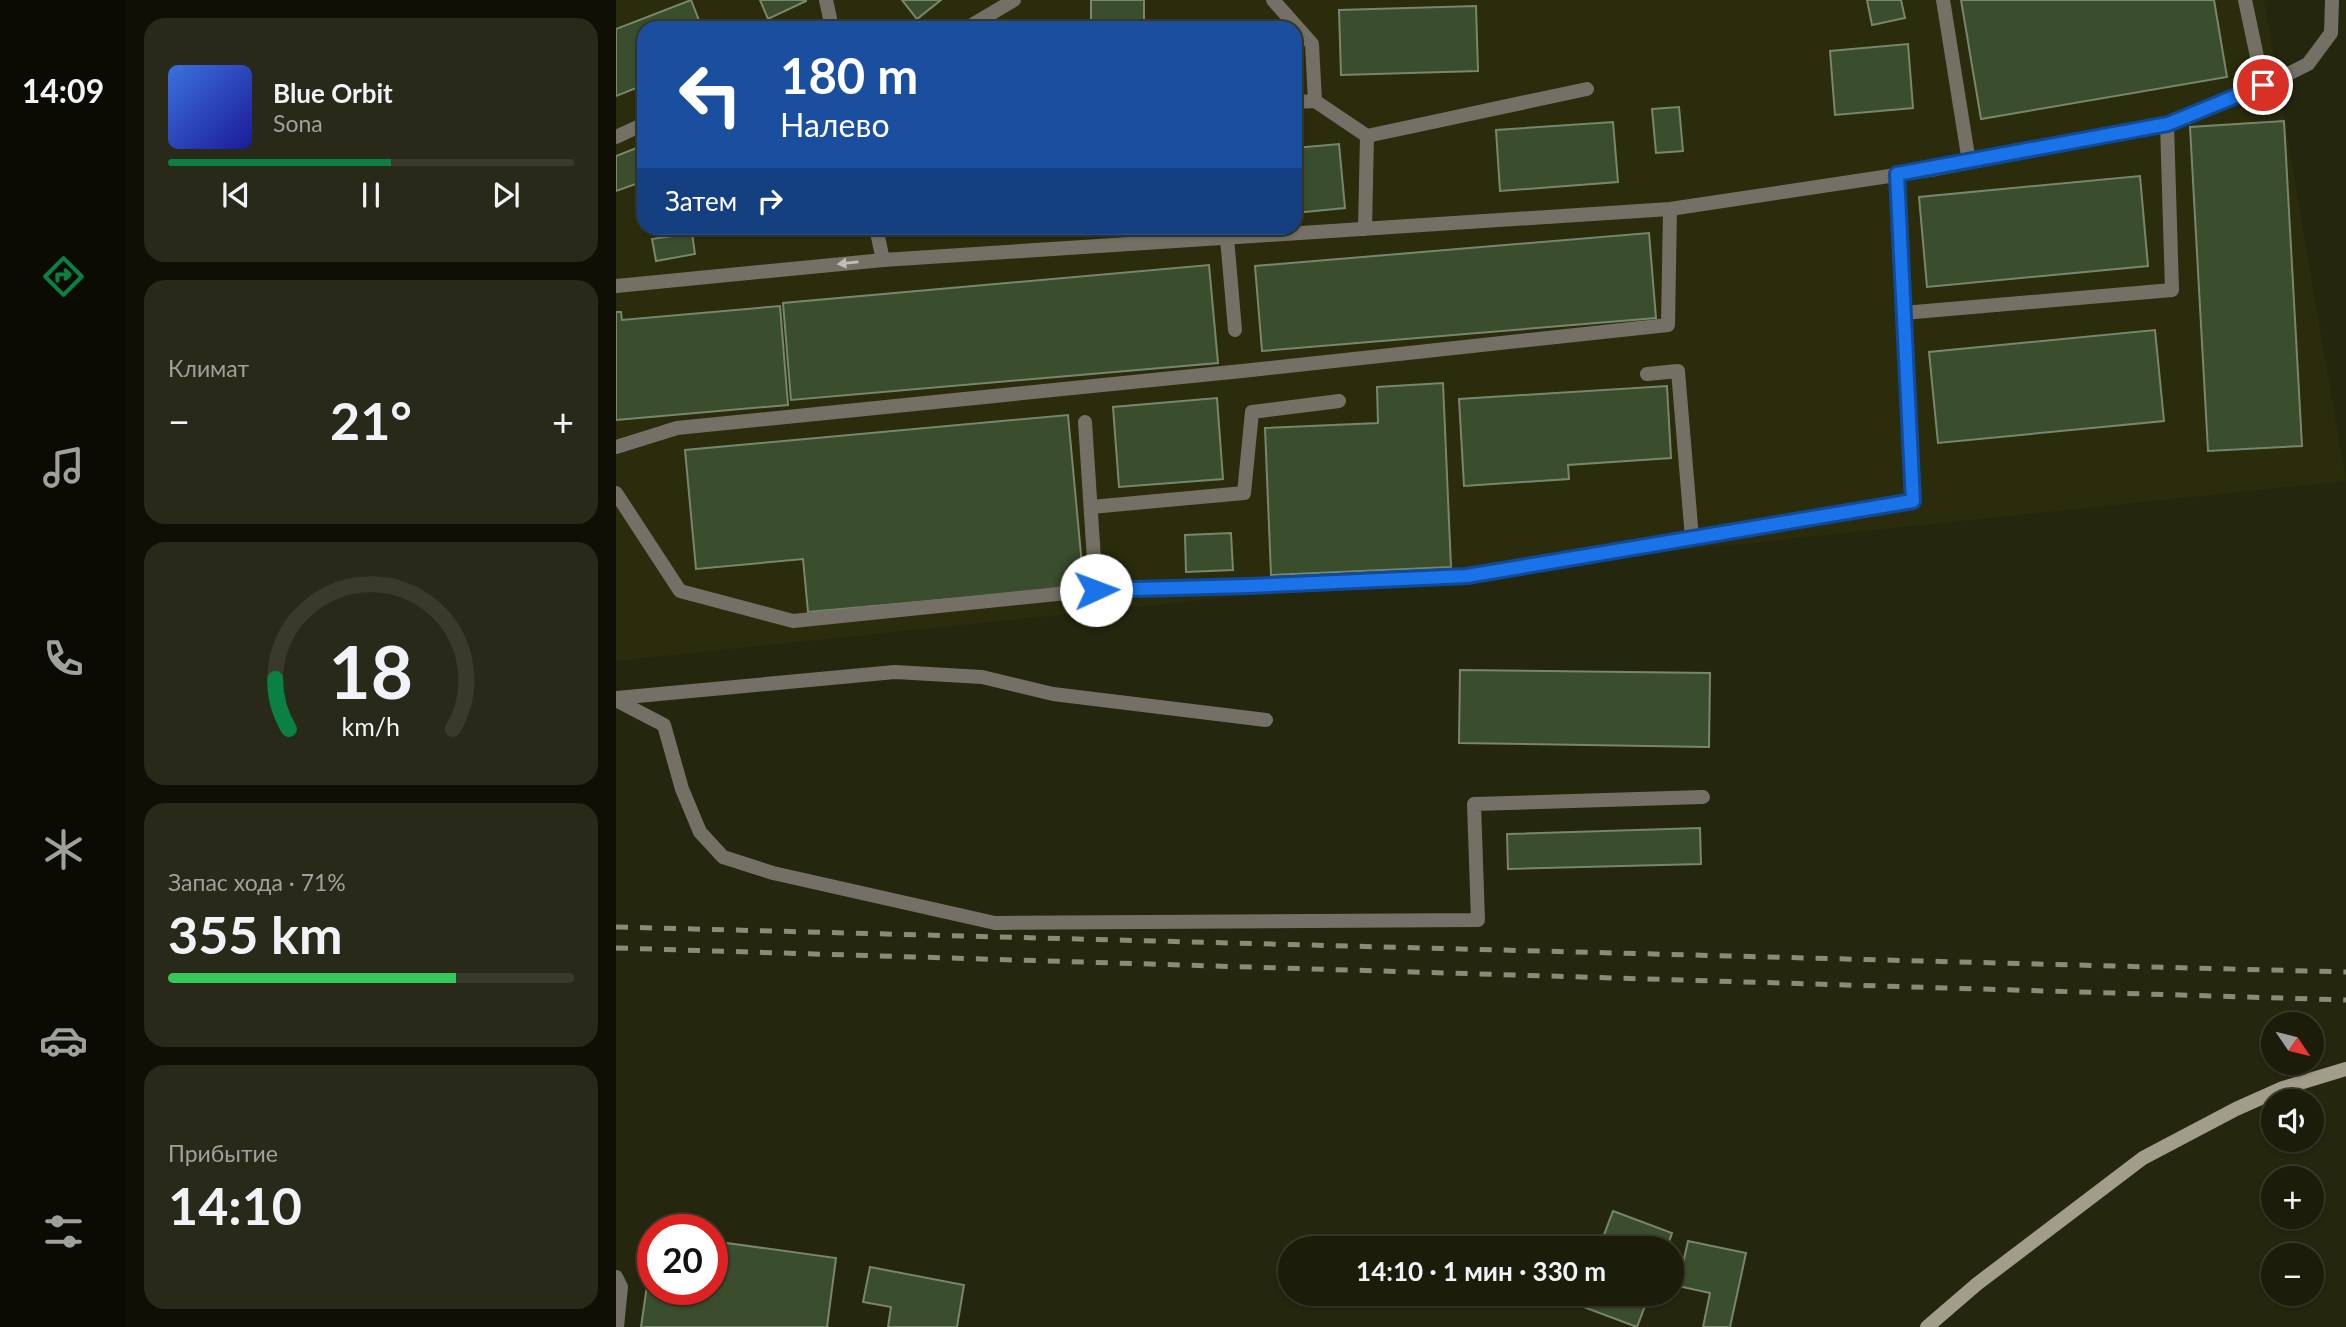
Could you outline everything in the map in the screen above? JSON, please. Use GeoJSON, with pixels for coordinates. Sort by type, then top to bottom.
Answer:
{"type":"FeatureCollection","features":[{"type":"Feature","properties":{"kind":"street"},"geometry":{"type":"LineString","coordinates":[[1927,1327],[1977,1284],[2143,1158],[2236,1109],[2283,1088],[2346,1069]]}},
{"type":"Feature","properties":{"kind":"lane"},"geometry":{"type":"LineString","coordinates":[[826,0],[830,21]]}},
{"type":"Feature","properties":{"kind":"lane"},"geometry":{"type":"LineString","coordinates":[[979,21],[1014,0]]}},
{"type":"Feature","properties":{"kind":"lane"},"geometry":{"type":"LineString","coordinates":[[1273,0],[1292,21]]}},
{"type":"Feature","properties":{"kind":"lane"},"geometry":{"type":"LineString","coordinates":[[1943,0],[1969,162]]}},
{"type":"Feature","properties":{"kind":"lane"},"geometry":{"type":"LineString","coordinates":[[2245,0],[2263,85]]}},
{"type":"Feature","properties":{"kind":"lane"},"geometry":{"type":"LineString","coordinates":[[1302,233],[1670,209],[1969,162],[2168,124],[2308,64],[2331,33],[2332,0]]}},
{"type":"Feature","properties":{"kind":"lane"},"geometry":{"type":"LineString","coordinates":[[1302,33],[1312,44],[1314,102]]}},
{"type":"Feature","properties":{"kind":"lane"},"geometry":{"type":"LineString","coordinates":[[1302,102],[1314,102],[1367,136],[1587,89]]}},
{"type":"Feature","properties":{"kind":"lane"},"geometry":{"type":"LineString","coordinates":[[1903,313],[2172,290],[2168,124]]}},
{"type":"Feature","properties":{"kind":"lane"},"geometry":{"type":"LineString","coordinates":[[616,137],[637,127]]}},
{"type":"Feature","properties":{"kind":"lane"},"geometry":{"type":"LineString","coordinates":[[1365,229],[1367,136]]}},
{"type":"Feature","properties":{"kind":"lane"},"geometry":{"type":"LineString","coordinates":[[616,493],[680,591],[793,621],[1096,590],[1467,576],[1913,501],[1897,174]]}},
{"type":"Feature","properties":{"kind":"lane"},"geometry":{"type":"LineString","coordinates":[[616,447],[677,428],[1668,325],[1670,209]]}},
{"type":"Feature","properties":{"kind":"lane"},"geometry":{"type":"LineString","coordinates":[[878,235],[883,260]]}},
{"type":"Feature","properties":{"kind":"lane"},"geometry":{"type":"LineString","coordinates":[[616,286],[883,260],[1273,235]]}},
{"type":"Feature","properties":{"kind":"lane"},"geometry":{"type":"LineString","coordinates":[[1227,238],[1235,330]]}},
{"type":"Feature","properties":{"kind":"lane"},"geometry":{"type":"LineString","coordinates":[[1647,373],[1678,371],[1692,538]]}},
{"type":"Feature","properties":{"kind":"lane"},"geometry":{"type":"LineString","coordinates":[[1091,507],[1244,493],[1252,412],[1339,401]]}},
{"type":"Feature","properties":{"kind":"lane"},"geometry":{"type":"LineString","coordinates":[[1085,422],[1096,590]]}},
{"type":"Feature","properties":{"kind":"lane"},"geometry":{"type":"LineString","coordinates":[[616,699],[895,672],[982,677],[1053,694],[1266,720]]}},
{"type":"Feature","properties":{"kind":"lane"},"geometry":{"type":"LineString","coordinates":[[616,699],[664,725],[682,789],[700,832],[723,857],[773,873],[995,923],[1478,920],[1474,804],[1703,797]]}},
{"type":"Feature","properties":{"kind":"lane"},"geometry":{"type":"LineString","coordinates":[[616,1278],[621,1286],[617,1327]]}},
{"type":"Feature","properties":{"kind":"shaded area"},"geometry":{"type":"Polygon","coordinates":[[[616,0],[2264,0],[2346,481],[616,661],[616,0]]]}},
{"type":"Feature","properties":{"kind":"building"},"geometry":{"type":"Polygon","coordinates":[[[691,0],[699,21],[637,21],[637,88],[616,96],[616,29],[691,0]]]}},
{"type":"Feature","properties":{"kind":"building"},"geometry":{"type":"Polygon","coordinates":[[[760,0],[806,0],[806,1],[768,19],[760,0]]]}},
{"type":"Feature","properties":{"kind":"building"},"geometry":{"type":"Polygon","coordinates":[[[902,0],[941,0],[917,19],[902,0]]]}},
{"type":"Feature","properties":{"kind":"building"},"geometry":{"type":"Polygon","coordinates":[[[1091,0],[1144,0],[1144,21],[1091,21],[1091,0]]]}},
{"type":"Feature","properties":{"kind":"building"},"geometry":{"type":"Polygon","coordinates":[[[1867,0],[1901,0],[1905,18],[1872,25],[1867,0]]]}},
{"type":"Feature","properties":{"kind":"building"},"geometry":{"type":"Polygon","coordinates":[[[1961,0],[2214,0],[2227,77],[1981,119],[1961,0]]]}},
{"type":"Feature","properties":{"kind":"building"},"geometry":{"type":"Polygon","coordinates":[[[1476,6],[1478,71],[1341,75],[1339,10],[1476,6]]]}},
{"type":"Feature","properties":{"kind":"building"},"geometry":{"type":"Polygon","coordinates":[[[1908,44],[1913,108],[1835,115],[1830,51],[1908,44]]]}},
{"type":"Feature","properties":{"kind":"building"},"geometry":{"type":"Polygon","coordinates":[[[1679,107],[1683,151],[1656,153],[1652,109],[1679,107]]]}},
{"type":"Feature","properties":{"kind":"building"},"geometry":{"type":"Polygon","coordinates":[[[2284,121],[2302,446],[2208,451],[2190,127],[2284,121]]]}},
{"type":"Feature","properties":{"kind":"building"},"geometry":{"type":"Polygon","coordinates":[[[1613,122],[1618,182],[1500,191],[1496,130],[1613,122]]]}},
{"type":"Feature","properties":{"kind":"building"},"geometry":{"type":"Polygon","coordinates":[[[1339,144],[1345,208],[1302,212],[1302,147],[1339,144]]]}},
{"type":"Feature","properties":{"kind":"building"},"geometry":{"type":"Polygon","coordinates":[[[637,148],[637,184],[616,191],[616,156],[637,148]]]}},
{"type":"Feature","properties":{"kind":"building"},"geometry":{"type":"Polygon","coordinates":[[[2140,176],[2148,266],[1927,287],[1919,197],[2140,176]]]}},
{"type":"Feature","properties":{"kind":"building"},"geometry":{"type":"Polygon","coordinates":[[[1649,233],[1656,318],[1262,351],[1255,266],[1649,233]]]}},
{"type":"Feature","properties":{"kind":"building"},"geometry":{"type":"Polygon","coordinates":[[[692,235],[695,254],[656,261],[652,239],[692,235]]]}},
{"type":"Feature","properties":{"kind":"building"},"geometry":{"type":"Polygon","coordinates":[[[1209,265],[1218,363],[791,400],[783,303],[1209,265]]]}},
{"type":"Feature","properties":{"kind":"building"},"geometry":{"type":"Polygon","coordinates":[[[780,306],[788,405],[616,420],[616,312],[621,312],[622,320],[780,306]]]}},
{"type":"Feature","properties":{"kind":"building"},"geometry":{"type":"Polygon","coordinates":[[[2155,330],[2164,421],[1938,443],[1929,352],[2155,330]]]}},
{"type":"Feature","properties":{"kind":"building"},"geometry":{"type":"Polygon","coordinates":[[[1443,383],[1451,567],[1271,575],[1265,428],[1378,423],[1377,387],[1443,383]]]}},
{"type":"Feature","properties":{"kind":"building"},"geometry":{"type":"Polygon","coordinates":[[[1667,386],[1671,458],[1568,465],[1569,479],[1464,486],[1459,399],[1667,386]]]}},
{"type":"Feature","properties":{"kind":"building"},"geometry":{"type":"Polygon","coordinates":[[[1217,398],[1223,479],[1119,487],[1113,407],[1217,398]]]}},
{"type":"Feature","properties":{"kind":"building"},"geometry":{"type":"Polygon","coordinates":[[[1068,415],[1084,587],[808,612],[803,559],[696,569],[685,450],[1068,415]]]}},
{"type":"Feature","properties":{"kind":"building"},"geometry":{"type":"Polygon","coordinates":[[[1231,533],[1233,570],[1186,572],[1185,535],[1231,533]]]}},
{"type":"Feature","properties":{"kind":"building"},"geometry":{"type":"Polygon","coordinates":[[[1460,670],[1710,673],[1709,747],[1459,743],[1460,670]]]}},
{"type":"Feature","properties":{"kind":"building"},"geometry":{"type":"Polygon","coordinates":[[[1700,828],[1701,864],[1508,869],[1507,834],[1700,828]]]}},
{"type":"Feature","properties":{"kind":"building"},"geometry":{"type":"Polygon","coordinates":[[[1613,1211],[1672,1233],[1671,1236],[1604,1236],[1613,1211]]]}},
{"type":"Feature","properties":{"kind":"building"},"geometry":{"type":"Polygon","coordinates":[[[1688,1241],[1746,1253],[1730,1327],[1703,1327],[1710,1293],[1684,1287],[1684,1259],[1688,1241]]]}},
{"type":"Feature","properties":{"kind":"building"},"geometry":{"type":"Polygon","coordinates":[[[728,1243],[836,1258],[827,1327],[641,1327],[644,1305],[728,1305],[728,1243]]]}},
{"type":"Feature","properties":{"kind":"building"},"geometry":{"type":"Polygon","coordinates":[[[870,1267],[964,1285],[957,1327],[888,1327],[891,1307],[863,1302],[870,1267]]]}},
{"type":"Feature","properties":{"kind":"building"},"geometry":{"type":"Polygon","coordinates":[[[1581,1306],[1645,1306],[1637,1327],[1581,1306]]]}},
{"type":"Feature","properties":{"kind":"railway"},"geometry":{"type":"LineString","coordinates":[[616,927],[2346,972]]}},
{"type":"Feature","properties":{"kind":"railway"},"geometry":{"type":"LineString","coordinates":[[616,948],[2346,1000]]}},
{"type":"Feature","properties":{"kind":"route"},"geometry":{"type":"LineString","coordinates":[[1096,590],[1467,576],[1913,501],[1897,174],[1936,169],[2168,124],[2263,85]]}}]}
